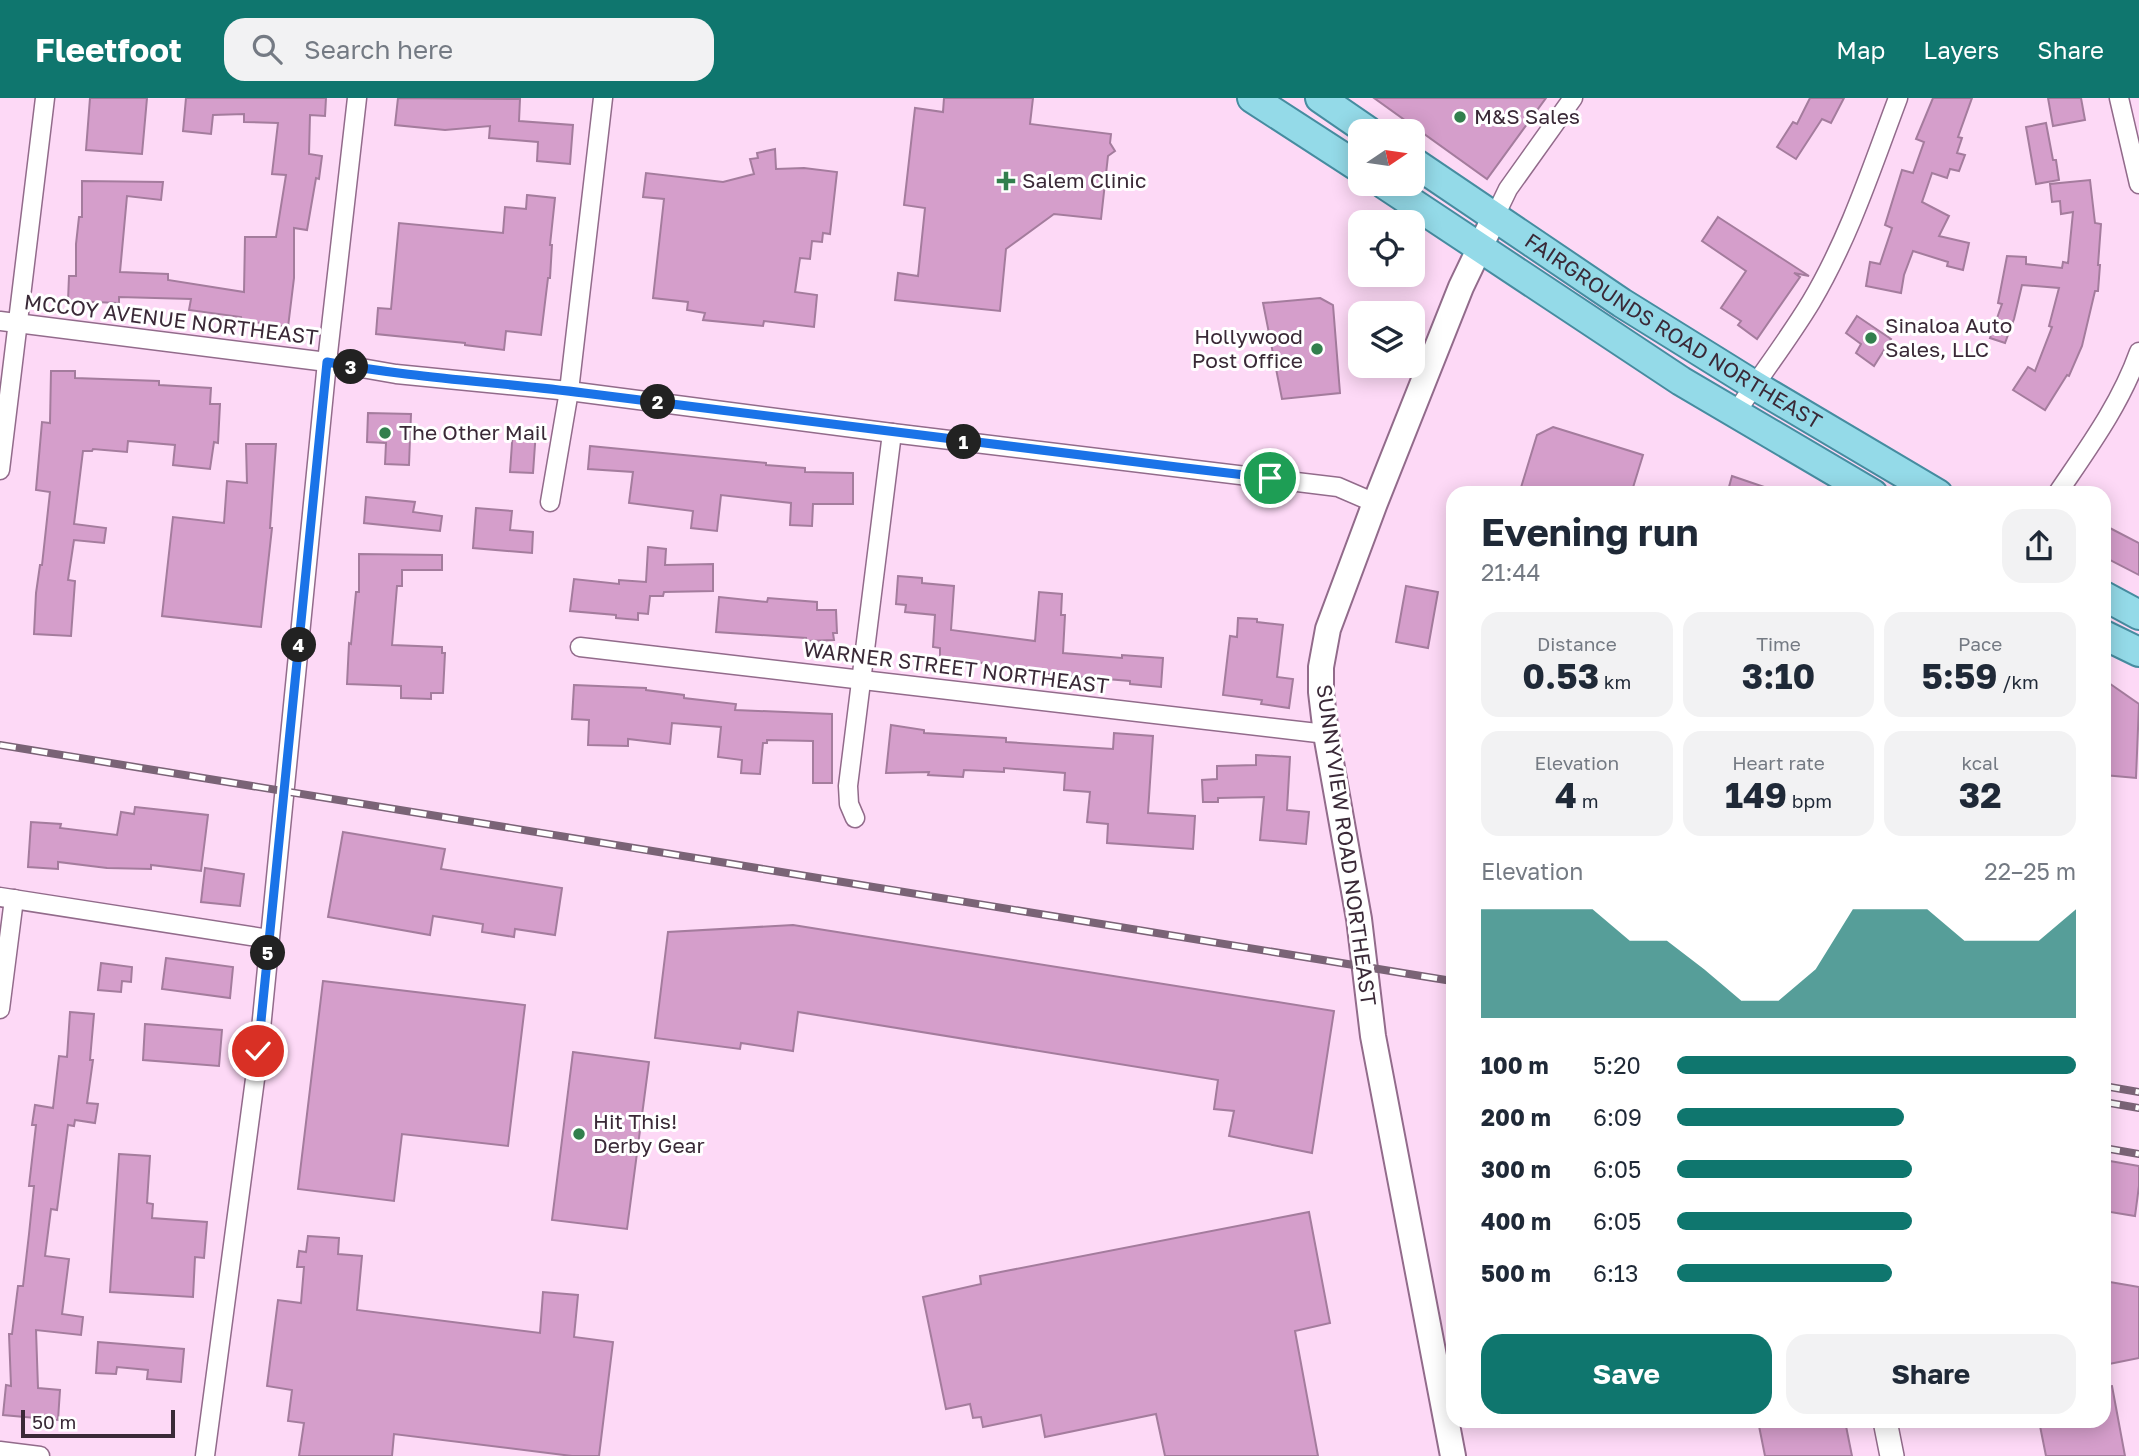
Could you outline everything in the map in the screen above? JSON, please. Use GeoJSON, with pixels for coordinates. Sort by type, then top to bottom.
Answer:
{"type":"FeatureCollection","features":[{"type":"Feature","properties":{"kind":"main road"},"geometry":{"type":"LineString","coordinates":[[1252,98],[1348,160]]}},
{"type":"Feature","properties":{"kind":"main road"},"geometry":{"type":"LineString","coordinates":[[1318,98],[1350,119]]}},
{"type":"Feature","properties":{"kind":"main road","name":"FAIRGROUNDS ROAD NORTHEAST"},"geometry":{"type":"LineString","coordinates":[[1425,171],[1622,303],[1754,386],[1925,486]]}},
{"type":"Feature","properties":{"kind":"main road","name":"FAIRGROUNDS ROAD NORTHEAST"},"geometry":{"type":"LineString","coordinates":[[1402,196],[1635,352],[1851,486]]}},
{"type":"Feature","properties":{"kind":"main road","name":"SUNNYVIEW ROAD NORTHEAST"},"geometry":{"type":"LineString","coordinates":[[1446,1419],[1373,1036],[1357,910],[1326,734],[1321,667],[1328,629],[1375,503],[1461,286],[1494,218]]}},
{"type":"Feature","properties":{"kind":"main road"},"geometry":{"type":"LineString","coordinates":[[2111,638],[2139,652]]}},
{"type":"Feature","properties":{"kind":"main road","name":"SUNNYVIEW ROAD NORTHEAST"},"geometry":{"type":"LineString","coordinates":[[1448,1428],[1453,1456]]}},
{"type":"Feature","properties":{"kind":"street"},"geometry":{"type":"LineString","coordinates":[[0,470],[9,322],[44,98]]}},
{"type":"Feature","properties":{"kind":"street"},"geometry":{"type":"LineString","coordinates":[[205,1456],[259,1049],[327,362],[357,98]]}},
{"type":"Feature","properties":{"kind":"street"},"geometry":{"type":"LineString","coordinates":[[550,502],[569,391],[603,98]]}},
{"type":"Feature","properties":{"kind":"street"},"geometry":{"type":"LineString","coordinates":[[1494,218],[1508,189],[1573,98]]}},
{"type":"Feature","properties":{"kind":"street"},"geometry":{"type":"LineString","coordinates":[[1735,414],[1811,303],[1848,230],[1898,98]]}},
{"type":"Feature","properties":{"kind":"street"},"geometry":{"type":"LineString","coordinates":[[2119,98],[2139,184]]}},
{"type":"Feature","properties":{"kind":"street","name":"MCCOY AVENUE NORTHEAST"},"geometry":{"type":"LineString","coordinates":[[9,322],[327,362],[396,374],[569,391],[1338,487],[1375,503]]}},
{"type":"Feature","properties":{"kind":"street"},"geometry":{"type":"LineString","coordinates":[[2062,486],[2109,417],[2130,377],[2139,352]]}},
{"type":"Feature","properties":{"kind":"street"},"geometry":{"type":"LineString","coordinates":[[855,818],[849,804],[848,786],[892,433]]}},
{"type":"Feature","properties":{"kind":"street"},"geometry":{"type":"LineString","coordinates":[[1857,486],[1871,453]]}},
{"type":"Feature","properties":{"kind":"street"},"geometry":{"type":"LineString","coordinates":[[2111,623],[2121,605]]}},
{"type":"Feature","properties":{"kind":"street","name":"WARNER STREET NORTHEAST"},"geometry":{"type":"LineString","coordinates":[[580,647],[1326,734]]}},
{"type":"Feature","properties":{"kind":"street"},"geometry":{"type":"LineString","coordinates":[[0,1009],[7,898],[270,939]]}},
{"type":"Feature","properties":{"kind":"street"},"geometry":{"type":"LineString","coordinates":[[1886,1428],[1892,1456]]}},
{"type":"Feature","properties":{"kind":"street"},"geometry":{"type":"LineString","coordinates":[[0,1451],[40,1456]]}},
{"type":"Feature","properties":{"kind":"building"},"geometry":{"type":"Polygon","coordinates":[[[90,98],[147,98],[142,154],[86,150],[90,98]]]}},
{"type":"Feature","properties":{"kind":"building"},"geometry":{"type":"Polygon","coordinates":[[[186,98],[326,98],[325,116],[310,115],[309,154],[322,156],[307,230],[294,228],[294,278],[288,327],[189,310],[191,299],[119,297],[119,303],[68,301],[69,276],[76,276],[76,244],[79,217],[82,217],[82,181],[163,182],[161,200],[127,196],[120,272],[168,274],[168,280],[244,292],[245,237],[276,237],[286,175],[272,174],[278,123],[244,122],[244,114],[213,115],[211,134],[183,131],[186,98]]]}},
{"type":"Feature","properties":{"kind":"building"},"geometry":{"type":"Polygon","coordinates":[[[398,98],[520,99],[519,121],[573,125],[570,164],[537,161],[538,142],[489,138],[490,126],[445,130],[395,125],[398,98]]]}},
{"type":"Feature","properties":{"kind":"building","name":"Salem Clinic"},"geometry":{"type":"Polygon","coordinates":[[[944,98],[1033,98],[1030,124],[1111,134],[1110,143],[1115,151],[1108,156],[1101,219],[1054,214],[1006,249],[1000,311],[895,300],[898,273],[918,276],[925,208],[904,205],[915,108],[943,112],[944,98]]]}},
{"type":"Feature","properties":{"kind":"building"},"geometry":{"type":"Polygon","coordinates":[[[1374,98],[1546,98],[1487,179],[1425,135],[1425,119],[1403,119],[1374,98]]]}},
{"type":"Feature","properties":{"kind":"building"},"geometry":{"type":"Polygon","coordinates":[[[1810,98],[1844,98],[1831,123],[1822,119],[1796,159],[1777,147],[1793,122],[1797,124],[1810,98]]]}},
{"type":"Feature","properties":{"kind":"building"},"geometry":{"type":"Polygon","coordinates":[[[1933,98],[1972,98],[1958,137],[1962,138],[1957,153],[1965,155],[1959,171],[1950,169],[1947,178],[1932,173],[1922,202],[1949,216],[1939,236],[1969,243],[1963,270],[1947,266],[1948,262],[1913,251],[1901,293],[1866,286],[1870,262],[1880,264],[1892,228],[1885,225],[1902,170],[1913,173],[1924,142],[1916,139],[1933,98]]]}},
{"type":"Feature","properties":{"kind":"building"},"geometry":{"type":"Polygon","coordinates":[[[2048,98],[2081,98],[2085,120],[2053,126],[2048,98]]]}},
{"type":"Feature","properties":{"kind":"building"},"geometry":{"type":"Polygon","coordinates":[[[2046,123],[2059,180],[2036,184],[2026,127],[2046,123]]]}},
{"type":"Feature","properties":{"kind":"building"},"geometry":{"type":"Polygon","coordinates":[[[775,149],[776,169],[804,168],[837,172],[830,234],[823,233],[822,242],[812,241],[810,259],[800,258],[795,292],[817,295],[814,327],[764,321],[763,326],[703,320],[705,313],[687,310],[688,302],[653,298],[664,199],[643,197],[646,173],[723,182],[754,174],[750,159],[758,158],[757,153],[775,149]]]}},
{"type":"Feature","properties":{"kind":"building"},"geometry":{"type":"Polygon","coordinates":[[[2090,180],[2095,223],[2101,224],[2098,291],[2095,291],[2082,346],[2069,376],[2067,375],[2045,410],[2013,390],[2028,367],[2035,371],[2052,327],[2049,326],[2059,288],[2022,285],[2005,343],[1990,338],[2002,304],[1998,303],[2007,256],[2026,257],[2026,264],[2062,268],[2063,262],[2068,263],[2073,212],[2061,214],[2060,201],[2052,202],[2050,184],[2090,180]]]}},
{"type":"Feature","properties":{"kind":"building"},"geometry":{"type":"Polygon","coordinates":[[[527,195],[555,198],[550,278],[541,335],[506,331],[504,350],[465,343],[376,334],[378,308],[391,309],[399,223],[503,233],[505,207],[526,209],[527,195]]]}},
{"type":"Feature","properties":{"kind":"building"},"geometry":{"type":"Polygon","coordinates":[[[1718,217],[1809,276],[1794,273],[1800,277],[1757,339],[1738,325],[1741,321],[1721,308],[1746,271],[1702,241],[1718,217]]]}},
{"type":"Feature","properties":{"kind":"building"},"geometry":{"type":"Polygon","coordinates":[[[1320,298],[1333,305],[1340,393],[1282,399],[1263,303],[1320,298]]]}},
{"type":"Feature","properties":{"kind":"building","name":"Sinaloa Auto Sales, LLC"},"geometry":{"type":"Polygon","coordinates":[[[1857,316],[1891,339],[1874,366],[1856,353],[1861,344],[1846,333],[1857,316]]]}},
{"type":"Feature","properties":{"kind":"building"},"geometry":{"type":"Polygon","coordinates":[[[51,371],[75,371],[75,378],[159,381],[159,385],[211,388],[210,404],[220,404],[218,443],[214,442],[210,469],[173,465],[175,445],[128,441],[127,452],[93,449],[83,451],[74,524],[106,528],[104,543],[74,540],[68,580],[75,581],[71,636],[34,634],[36,593],[50,492],[36,490],[42,422],[50,423],[51,371]]]}},
{"type":"Feature","properties":{"kind":"building"},"geometry":{"type":"Polygon","coordinates":[[[368,413],[411,414],[409,465],[385,464],[386,443],[367,442],[368,413]]]}},
{"type":"Feature","properties":{"kind":"building"},"geometry":{"type":"Polygon","coordinates":[[[1553,427],[1643,455],[1633,486],[1521,486],[1537,435],[1553,427]]]}},
{"type":"Feature","properties":{"kind":"building"},"geometry":{"type":"Polygon","coordinates":[[[513,429],[536,430],[533,473],[510,472],[513,429]]]}},
{"type":"Feature","properties":{"kind":"building"},"geometry":{"type":"Polygon","coordinates":[[[246,444],[276,444],[272,528],[261,627],[162,616],[173,517],[224,523],[227,481],[247,483],[246,444]]]}},
{"type":"Feature","properties":{"kind":"building"},"geometry":{"type":"Polygon","coordinates":[[[590,446],[766,463],[805,468],[805,472],[853,473],[853,504],[813,504],[812,526],[790,525],[791,503],[721,495],[717,531],[691,528],[693,511],[629,503],[633,472],[588,469],[590,446]]]}},
{"type":"Feature","properties":{"kind":"building"},"geometry":{"type":"Polygon","coordinates":[[[1732,476],[1761,486],[1729,486],[1732,476]]]}},
{"type":"Feature","properties":{"kind":"building"},"geometry":{"type":"Polygon","coordinates":[[[366,497],[415,502],[413,512],[442,516],[440,531],[364,523],[366,497]]]}},
{"type":"Feature","properties":{"kind":"building"},"geometry":{"type":"Polygon","coordinates":[[[476,508],[512,511],[510,530],[533,532],[532,553],[473,548],[476,508]]]}},
{"type":"Feature","properties":{"kind":"building"},"geometry":{"type":"Polygon","coordinates":[[[2111,529],[2139,543],[2139,575],[2111,561],[2111,529]]]}},
{"type":"Feature","properties":{"kind":"building"},"geometry":{"type":"Polygon","coordinates":[[[648,547],[666,549],[665,565],[713,564],[713,591],[664,592],[663,596],[650,596],[648,614],[638,613],[638,620],[570,611],[574,579],[619,584],[619,580],[646,582],[648,547]]]}},
{"type":"Feature","properties":{"kind":"building"},"geometry":{"type":"Polygon","coordinates":[[[359,554],[442,555],[442,570],[402,570],[402,586],[397,586],[392,645],[442,647],[442,653],[445,653],[443,693],[431,693],[431,699],[401,698],[401,686],[347,684],[349,643],[351,644],[356,592],[359,592],[359,554]]]}},
{"type":"Feature","properties":{"kind":"building"},"geometry":{"type":"Polygon","coordinates":[[[898,576],[922,578],[922,583],[954,586],[951,630],[1035,641],[1039,592],[1062,594],[1061,615],[1065,615],[1063,653],[1163,658],[1161,687],[1130,684],[1130,681],[983,667],[984,663],[940,660],[940,648],[933,647],[935,615],[905,612],[906,605],[896,604],[898,576]]]}},
{"type":"Feature","properties":{"kind":"building"},"geometry":{"type":"Polygon","coordinates":[[[1406,586],[1438,592],[1428,648],[1396,642],[1406,586]]]}},
{"type":"Feature","properties":{"kind":"building"},"geometry":{"type":"Polygon","coordinates":[[[719,597],[767,602],[768,598],[817,602],[817,610],[836,610],[837,633],[833,633],[834,640],[806,641],[806,638],[716,632],[719,597]]]}},
{"type":"Feature","properties":{"kind":"building"},"geometry":{"type":"Polygon","coordinates":[[[1238,618],[1283,625],[1277,677],[1293,679],[1289,708],[1261,704],[1262,700],[1223,695],[1230,636],[1237,637],[1238,618]]]}},
{"type":"Feature","properties":{"kind":"building"},"geometry":{"type":"Polygon","coordinates":[[[2111,684],[2139,704],[2136,778],[2111,776],[2111,684]]]}},
{"type":"Feature","properties":{"kind":"building"},"geometry":{"type":"Polygon","coordinates":[[[574,685],[646,688],[684,695],[684,698],[736,704],[735,710],[832,714],[832,783],[813,783],[813,741],[767,740],[767,743],[763,743],[760,774],[741,773],[742,760],[718,757],[721,727],[672,723],[670,744],[628,739],[628,746],[588,745],[589,720],[572,719],[574,685]]]}},
{"type":"Feature","properties":{"kind":"building"},"geometry":{"type":"Polygon","coordinates":[[[891,725],[924,730],[924,733],[1006,738],[1006,742],[1113,749],[1114,733],[1153,736],[1148,813],[1195,816],[1193,849],[1107,843],[1108,824],[1087,822],[1090,792],[1064,790],[1065,773],[1004,768],[1004,772],[964,770],[963,777],[928,775],[929,772],[886,773],[891,725]]]}},
{"type":"Feature","properties":{"kind":"building"},"geometry":{"type":"Polygon","coordinates":[[[1256,755],[1290,757],[1287,810],[1309,812],[1306,844],[1260,840],[1264,797],[1218,798],[1218,802],[1203,802],[1202,780],[1217,779],[1217,766],[1256,765],[1256,755]]]}},
{"type":"Feature","properties":{"kind":"building"},"geometry":{"type":"Polygon","coordinates":[[[135,807],[208,815],[201,871],[151,865],[151,869],[107,868],[58,862],[58,869],[28,867],[31,822],[61,824],[60,828],[117,835],[121,812],[134,814],[135,807]]]}},
{"type":"Feature","properties":{"kind":"building"},"geometry":{"type":"Polygon","coordinates":[[[343,832],[445,849],[441,869],[562,888],[555,935],[515,929],[514,937],[482,932],[483,924],[433,916],[430,935],[328,917],[343,832]]]}},
{"type":"Feature","properties":{"kind":"building"},"geometry":{"type":"Polygon","coordinates":[[[205,868],[244,874],[240,906],[201,902],[205,868]]]}},
{"type":"Feature","properties":{"kind":"building"},"geometry":{"type":"Polygon","coordinates":[[[793,925],[1334,1011],[1312,1153],[1229,1136],[1234,1111],[1214,1109],[1218,1080],[798,1012],[793,1051],[741,1043],[740,1049],[655,1038],[668,932],[793,925]]]}},
{"type":"Feature","properties":{"kind":"building"},"geometry":{"type":"Polygon","coordinates":[[[166,958],[233,967],[230,998],[162,989],[166,958]]]}},
{"type":"Feature","properties":{"kind":"building"},"geometry":{"type":"Polygon","coordinates":[[[101,963],[132,967],[131,982],[122,981],[121,992],[98,990],[101,963]]]}},
{"type":"Feature","properties":{"kind":"building"},"geometry":{"type":"Polygon","coordinates":[[[323,981],[525,1005],[508,1146],[402,1134],[394,1201],[298,1189],[323,981]]]}},
{"type":"Feature","properties":{"kind":"building"},"geometry":{"type":"Polygon","coordinates":[[[70,1012],[94,1014],[90,1060],[93,1060],[87,1103],[98,1104],[95,1123],[75,1120],[74,1126],[68,1125],[57,1210],[51,1209],[45,1256],[69,1259],[62,1314],[83,1317],[81,1335],[36,1330],[38,1388],[60,1390],[58,1420],[3,1415],[6,1385],[11,1386],[9,1334],[12,1334],[18,1286],[23,1286],[34,1186],[29,1186],[36,1125],[32,1125],[35,1105],[53,1108],[59,1056],[67,1057],[70,1012]]]}},
{"type":"Feature","properties":{"kind":"building"},"geometry":{"type":"Polygon","coordinates":[[[145,1024],[222,1030],[219,1066],[143,1060],[145,1024]]]}},
{"type":"Feature","properties":{"kind":"building"},"geometry":{"type":"Polygon","coordinates":[[[573,1052],[649,1062],[627,1229],[552,1220],[573,1052]]]}},
{"type":"Feature","properties":{"kind":"building"},"geometry":{"type":"Polygon","coordinates":[[[119,1154],[150,1156],[147,1203],[153,1204],[152,1218],[207,1222],[204,1258],[195,1257],[193,1297],[110,1292],[119,1154]]]}},
{"type":"Feature","properties":{"kind":"building"},"geometry":{"type":"Polygon","coordinates":[[[2111,1161],[2139,1166],[2135,1216],[2111,1212],[2111,1161]]]}},
{"type":"Feature","properties":{"kind":"building"},"geometry":{"type":"Polygon","coordinates":[[[1309,1212],[1330,1323],[1295,1331],[1318,1456],[1165,1456],[1156,1414],[1045,1437],[1041,1415],[983,1427],[981,1417],[973,1418],[970,1404],[946,1409],[923,1297],[981,1284],[980,1276],[1309,1212]]]}},
{"type":"Feature","properties":{"kind":"building"},"geometry":{"type":"Polygon","coordinates":[[[308,1236],[339,1238],[338,1254],[362,1256],[357,1310],[540,1333],[543,1292],[578,1295],[574,1337],[613,1342],[599,1456],[572,1456],[394,1434],[392,1456],[299,1456],[304,1423],[288,1421],[292,1390],[267,1386],[278,1300],[301,1303],[304,1267],[297,1267],[299,1251],[306,1252],[308,1236]]]}},
{"type":"Feature","properties":{"kind":"building"},"geometry":{"type":"Polygon","coordinates":[[[2111,1282],[2139,1287],[2139,1358],[2111,1364],[2111,1282]]]}},
{"type":"Feature","properties":{"kind":"building"},"geometry":{"type":"Polygon","coordinates":[[[98,1342],[184,1349],[181,1382],[147,1379],[148,1370],[117,1367],[116,1374],[96,1373],[98,1342]]]}},
{"type":"Feature","properties":{"kind":"building"},"geometry":{"type":"Polygon","coordinates":[[[2111,1386],[2125,1456],[2046,1456],[2040,1428],[2111,1428],[2111,1386]]]}},
{"type":"Feature","properties":{"kind":"building"},"geometry":{"type":"Polygon","coordinates":[[[1759,1428],[1846,1428],[1852,1456],[1765,1456],[1759,1428]]]}},
{"type":"Feature","properties":{"kind":"railway"},"geometry":{"type":"LineString","coordinates":[[0,745],[1446,980]]}},
{"type":"Feature","properties":{"kind":"railway"},"geometry":{"type":"LineString","coordinates":[[2111,1087],[2139,1092]]}},
{"type":"Feature","properties":{"kind":"railway"},"geometry":{"type":"LineString","coordinates":[[2111,1103],[2139,1108]]}},
{"type":"Feature","properties":{"kind":"railway"},"geometry":{"type":"LineString","coordinates":[[2111,1149],[2139,1154]]}},
{"type":"Feature","properties":{"kind":"place","name":"M&S Sales"},"geometry":{"type":"Point","coordinates":[1460,117]}},
{"type":"Feature","properties":{"kind":"place","name":"Salem Clinic"},"geometry":{"type":"Point","coordinates":[1006,181]}},
{"type":"Feature","properties":{"kind":"place","name":"Sinaloa Auto Sales, LLC"},"geometry":{"type":"Point","coordinates":[1871,338]}},
{"type":"Feature","properties":{"kind":"place","name":"Hollywood Post Office"},"geometry":{"type":"Point","coordinates":[1317,349]}},
{"type":"Feature","properties":{"kind":"place","name":"The Other Mail"},"geometry":{"type":"Point","coordinates":[385,433]}},
{"type":"Feature","properties":{"kind":"place","name":"Hit This! Derby Gear"},"geometry":{"type":"Point","coordinates":[579,1134]}},
{"type":"Feature","properties":{"kind":"route"},"geometry":{"type":"LineString","coordinates":[[258,1051],[327,362],[396,374],[569,391],[1270,478]]}}]}
